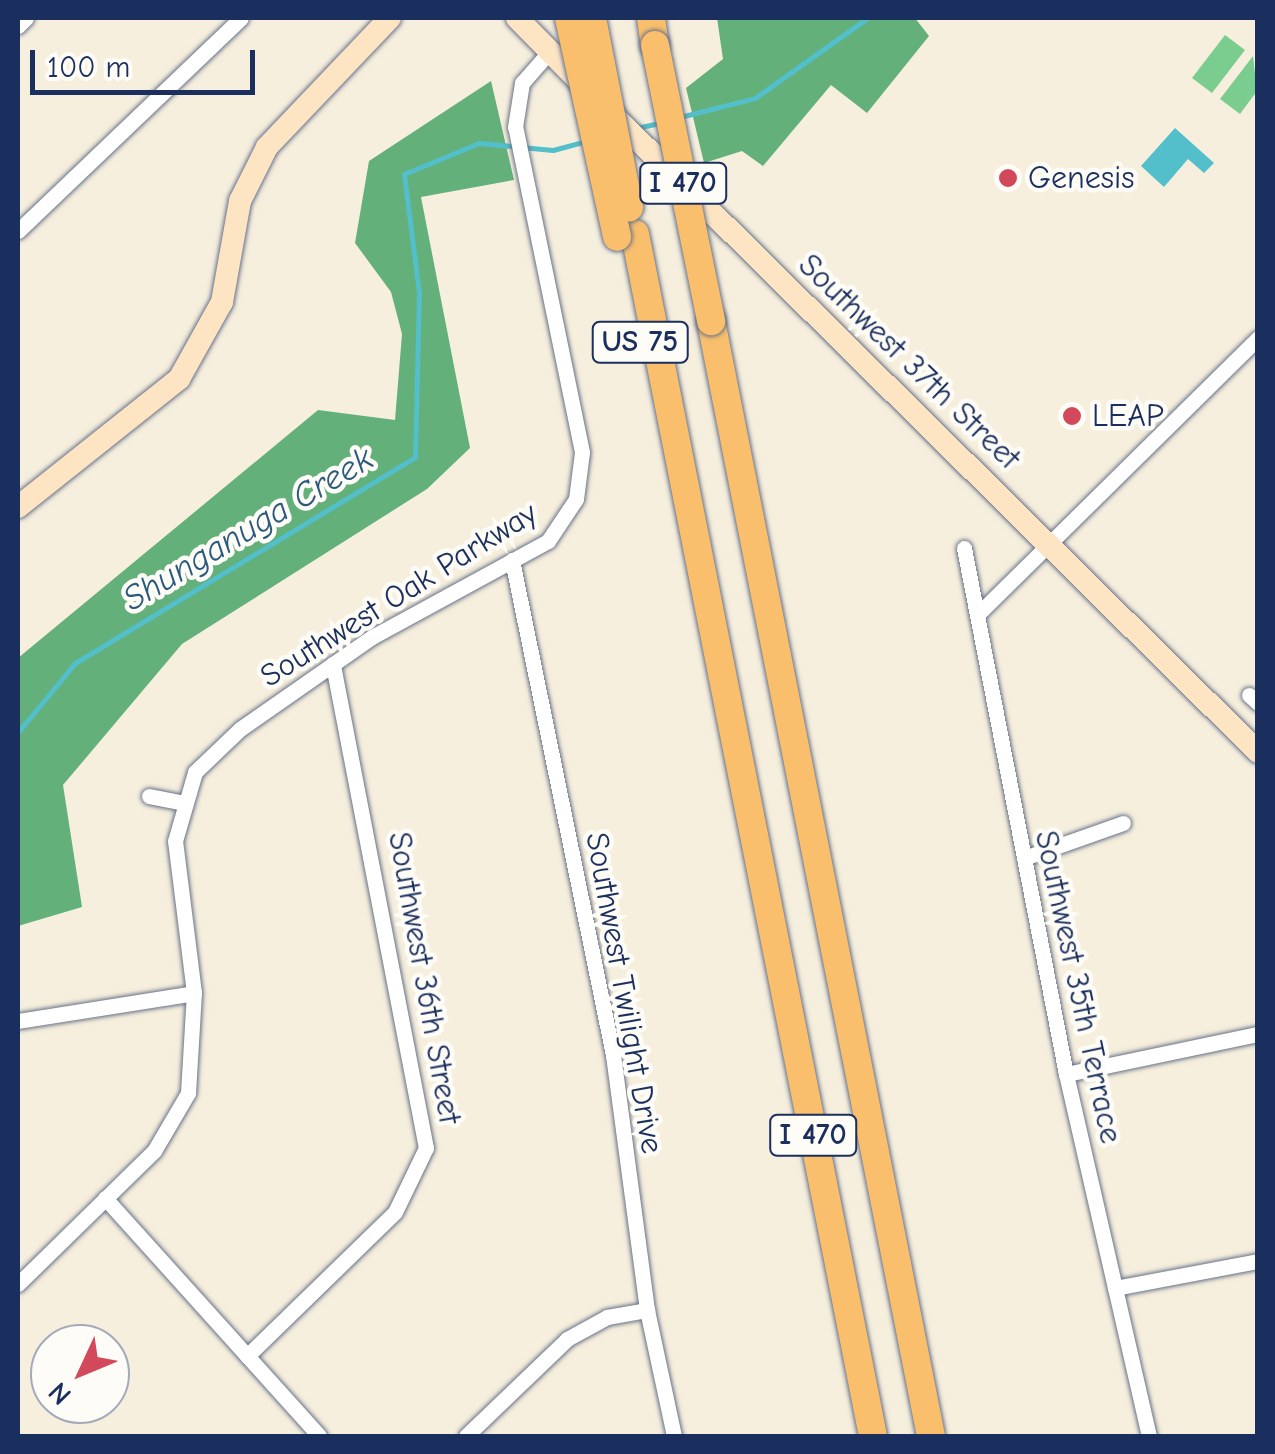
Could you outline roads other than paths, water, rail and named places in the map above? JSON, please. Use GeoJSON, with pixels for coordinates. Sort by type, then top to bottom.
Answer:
{"type":"FeatureCollection","features":[{"type":"Feature","properties":{"kind":"highway"},"geometry":{"type":"LineString","coordinates":[[569,18],[626,236]]}},
{"type":"Feature","properties":{"kind":"highway","name":"I 470"},"geometry":{"type":"LineString","coordinates":[[592,18],[626,236],[676,442],[873,1436]]}},
{"type":"Feature","properties":{"kind":"highway","name":"I 470"},"geometry":{"type":"LineString","coordinates":[[653,31],[931,1436]]}},
{"type":"Feature","properties":{"kind":"main road"},"geometry":{"type":"LineString","coordinates":[[18,508],[179,380],[222,302],[240,201],[267,147],[390,18]]}},
{"type":"Feature","properties":{"kind":"main road","name":"Southwest 37th Street"},"geometry":{"type":"LineString","coordinates":[[518,18],[1258,752]]}},
{"type":"Feature","properties":{"kind":"street"},"geometry":{"type":"LineString","coordinates":[[18,26],[26,18]]}},
{"type":"Feature","properties":{"kind":"street"},"geometry":{"type":"LineString","coordinates":[[18,229],[241,18]]}},
{"type":"Feature","properties":{"kind":"street","name":"Southwest Oak Parkway"},"geometry":{"type":"LineString","coordinates":[[180,802],[240,728],[333,664],[512,560],[564,522],[582,464],[515,128],[522,83],[550,51]]}},
{"type":"Feature","properties":{"kind":"street"},"geometry":{"type":"LineString","coordinates":[[979,613],[1046,541],[1258,338]]}},
{"type":"Feature","properties":{"kind":"street","name":"Southwest 35th Terrace"},"geometry":{"type":"LineString","coordinates":[[964,548],[1066,1074],[1149,1436]]}},
{"type":"Feature","properties":{"kind":"street","name":"Southwest Twilight Drive"},"geometry":{"type":"LineString","coordinates":[[512,560],[614,1055],[646,1310],[674,1436]]}},
{"type":"Feature","properties":{"kind":"street","name":"Southwest 36th Street"},"geometry":{"type":"LineString","coordinates":[[247,1356],[395,1212],[426,1148],[333,664]]}},
{"type":"Feature","properties":{"kind":"street"},"geometry":{"type":"LineString","coordinates":[[18,1284],[105,1198],[180,1114],[193,1070],[194,993],[175,841],[180,802],[149,796]]}},
{"type":"Feature","properties":{"kind":"street"},"geometry":{"type":"LineString","coordinates":[[1024,858],[1123,823]]}},
{"type":"Feature","properties":{"kind":"street"},"geometry":{"type":"LineString","coordinates":[[18,1021],[194,993]]}},
{"type":"Feature","properties":{"kind":"street"},"geometry":{"type":"LineString","coordinates":[[1066,1074],[1258,1034]]}},
{"type":"Feature","properties":{"kind":"street"},"geometry":{"type":"LineString","coordinates":[[105,1198],[319,1436]]}},
{"type":"Feature","properties":{"kind":"street"},"geometry":{"type":"LineString","coordinates":[[1115,1288],[1258,1260]]}},
{"type":"Feature","properties":{"kind":"street"},"geometry":{"type":"LineString","coordinates":[[466,1436],[567,1339],[607,1317],[646,1310]]}},
{"type":"Feature","properties":{"kind":"water"},"geometry":{"type":"Polygon","coordinates":[[[1175,128],[1214,163],[1204,173],[1188,159],[1164,187],[1141,166],[1175,128]]]}},
{"type":"Feature","properties":{"kind":"waterway","name":"Shunganuga Creek"},"geometry":{"type":"LineString","coordinates":[[680,117],[755,98],[867,18]]}},
{"type":"Feature","properties":{"kind":"waterway","name":"Shunganuga Creek"},"geometry":{"type":"LineString","coordinates":[[636,128],[659,123]]}},
{"type":"Feature","properties":{"kind":"waterway","name":"Shunganuga Creek"},"geometry":{"type":"LineString","coordinates":[[18,732],[75,663],[415,457],[419,293],[404,174],[479,143],[553,150],[587,141]]}},
{"type":"Feature","properties":{"kind":"place","name":"Genesis"},"geometry":{"type":"Point","coordinates":[1008,178]}},
{"type":"Feature","properties":{"kind":"place","name":"LEAP"},"geometry":{"type":"Point","coordinates":[1072,416]}}]}
